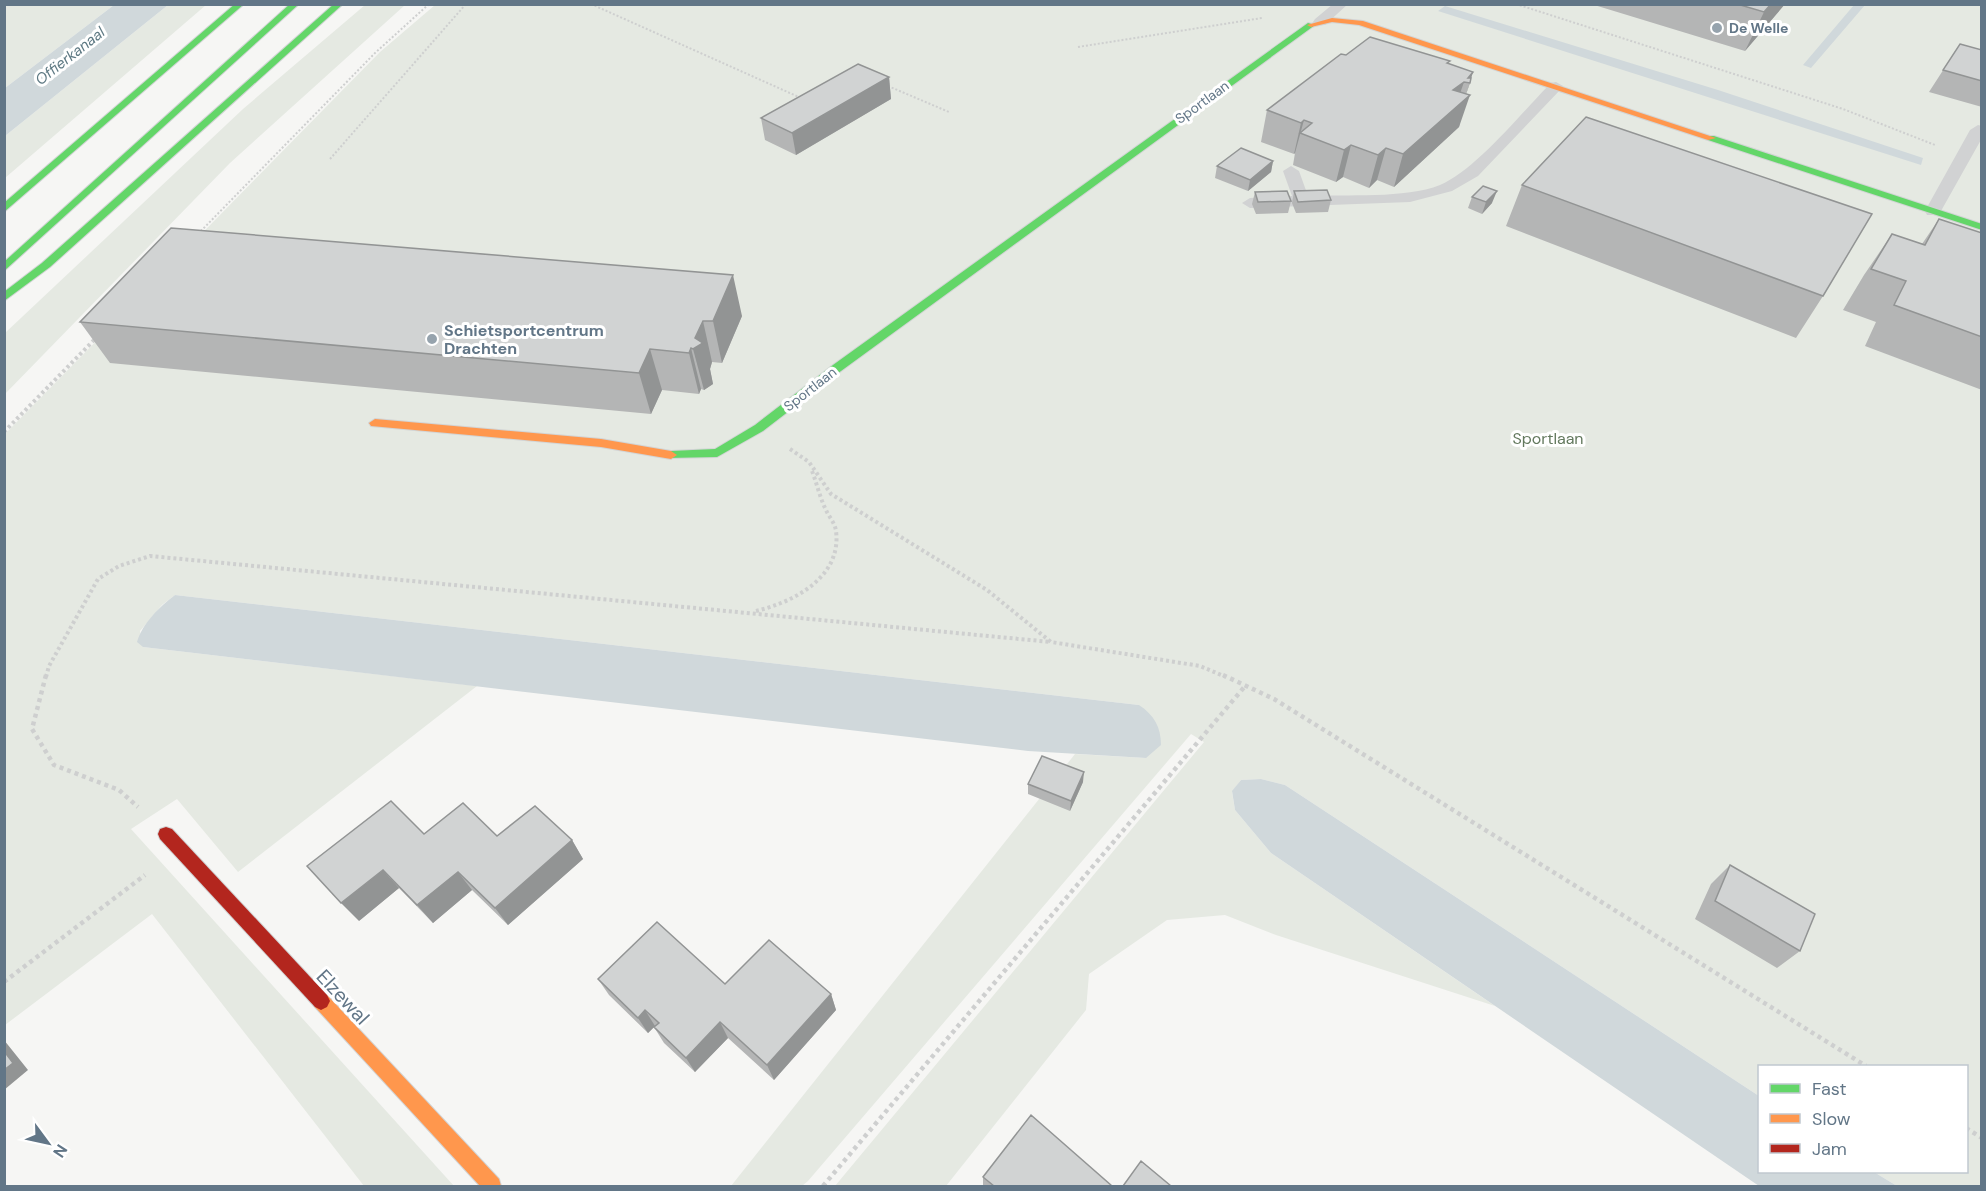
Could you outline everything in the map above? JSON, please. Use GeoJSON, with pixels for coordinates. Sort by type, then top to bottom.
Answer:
{"type":"FeatureCollection","features":[{"type":"Feature","properties":{"kind":"main road"},"geometry":{"type":"LineString","coordinates":[[4,209],[240,4]]}},
{"type":"Feature","properties":{"kind":"main road"},"geometry":{"type":"LineString","coordinates":[[4,268],[294,4]]}},
{"type":"Feature","properties":{"kind":"main road"},"geometry":{"type":"LineString","coordinates":[[4,298],[46,265],[339,4]]}},
{"type":"Feature","properties":{"kind":"main road","name":"Sportlaan"},"geometry":{"type":"LineString","coordinates":[[375,423],[601,443],[678,456],[717,453],[759,428],[837,368],[1309,25],[1320,22],[1360,22],[1982,227]]}},
{"type":"Feature","properties":{"kind":"main road","name":"Elzewal"},"geometry":{"type":"LineString","coordinates":[[166,834],[492,1186]]}},
{"type":"Feature","properties":{"kind":"lane"},"geometry":{"type":"LineString","coordinates":[[1320,22],[1342,4]]}},
{"type":"Feature","properties":{"kind":"lane"},"geometry":{"type":"LineString","coordinates":[[1250,203],[1410,197],[1446,188],[1472,173],[1556,86]]}},
{"type":"Feature","properties":{"kind":"lane"},"geometry":{"type":"LineString","coordinates":[[1933,211],[1978,130]]}},
{"type":"Feature","properties":{"kind":"lane"},"geometry":{"type":"LineString","coordinates":[[1291,171],[1302,201]]}},
{"type":"Feature","properties":{"kind":"path"},"geometry":{"type":"LineString","coordinates":[[197,235],[375,53],[429,4]]}},
{"type":"Feature","properties":{"kind":"path"},"geometry":{"type":"LineString","coordinates":[[330,159],[466,4]]}},
{"type":"Feature","properties":{"kind":"path"},"geometry":{"type":"LineString","coordinates":[[591,4],[799,99],[808,94]]}},
{"type":"Feature","properties":{"kind":"path"},"geometry":{"type":"LineString","coordinates":[[1516,4],[1816,100],[1965,155]]}},
{"type":"Feature","properties":{"kind":"path"},"geometry":{"type":"LineString","coordinates":[[1078,47],[1264,18]]}},
{"type":"Feature","properties":{"kind":"path"},"geometry":{"type":"LineString","coordinates":[[884,84],[949,112]]}},
{"type":"Feature","properties":{"kind":"path"},"geometry":{"type":"LineString","coordinates":[[4,432],[96,337]]}},
{"type":"Feature","properties":{"kind":"path"},"geometry":{"type":"LineString","coordinates":[[759,428],[809,462],[831,494],[987,590],[1052,642]]}},
{"type":"Feature","properties":{"kind":"path"},"geometry":{"type":"LineString","coordinates":[[750,612],[775,608],[802,594],[818,579],[831,560],[836,546],[835,526],[825,509],[809,462]]}},
{"type":"Feature","properties":{"kind":"path"},"geometry":{"type":"LineString","coordinates":[[166,834],[119,790],[54,765],[32,729],[49,666],[98,579],[119,566],[150,556],[1052,642],[1200,666],[1274,699],[1864,1065]]}},
{"type":"Feature","properties":{"kind":"path"},"geometry":{"type":"LineString","coordinates":[[823,1186],[1246,685]]}},
{"type":"Feature","properties":{"kind":"path"},"geometry":{"type":"LineString","coordinates":[[4,982],[179,849]]}},
{"type":"Feature","properties":{"kind":"path"},"geometry":{"type":"LineString","coordinates":[[1968,1129],[1982,1138]]}},
{"type":"Feature","properties":{"kind":"green space"},"geometry":{"type":"Polygon","coordinates":[[[5,5],[114,5],[5,88],[5,5]]]}},
{"type":"Feature","properties":{"kind":"green space"},"geometry":{"type":"Polygon","coordinates":[[[168,5],[206,5],[5,178],[5,136],[168,5]]]}},
{"type":"Feature","properties":{"kind":"green space"},"geometry":{"type":"Polygon","coordinates":[[[365,5],[405,5],[230,163],[5,394],[5,333],[243,109],[365,5]]]}},
{"type":"Feature","properties":{"kind":"green space","name":"Sportlaan"},"geometry":{"type":"Polygon","coordinates":[[[435,5],[1981,5],[1981,1186],[1897,1186],[1876,1173],[1968,1173],[1968,1065],[1758,1065],[1758,1095],[1285,785],[1261,779],[1241,780],[1232,792],[1235,810],[1271,853],[1495,1006],[1276,935],[1225,915],[1167,920],[1089,974],[1086,1010],[946,1186],[835,1186],[1204,742],[1191,734],[808,1181],[802,1186],[731,1186],[1075,754],[1146,758],[1139,705],[175,595],[162,605],[140,631],[143,647],[477,686],[238,872],[177,799],[131,829],[454,1186],[364,1186],[152,914],[5,1025],[5,434],[380,52],[435,5]]]}},
{"type":"Feature","properties":{"kind":"water","name":"Offierkanaal"},"geometry":{"type":"Polygon","coordinates":[[[114,5],[168,5],[5,136],[5,88],[114,5]]]}},
{"type":"Feature","properties":{"kind":"water"},"geometry":{"type":"Polygon","coordinates":[[[1854,5],[1865,5],[1811,68],[1803,65],[1854,5]]]}},
{"type":"Feature","properties":{"kind":"water"},"geometry":{"type":"Polygon","coordinates":[[[1445,6],[1718,90],[1923,158],[1921,165],[1438,11],[1445,6]]]}},
{"type":"Feature","properties":{"kind":"water"},"geometry":{"type":"Polygon","coordinates":[[[175,595],[1139,705],[1156,722],[1161,745],[1146,758],[1028,751],[143,647],[137,642],[147,622],[175,595]]]}},
{"type":"Feature","properties":{"kind":"water"},"geometry":{"type":"Polygon","coordinates":[[[1261,779],[1285,785],[1758,1095],[1758,1173],[1876,1173],[1897,1186],[1759,1186],[1271,853],[1235,810],[1232,791],[1241,780],[1261,779]]]}},
{"type":"Feature","properties":{"kind":"building"},"geometry":{"type":"Polygon","coordinates":[[[1737,4],[1771,4],[1764,12],[1737,4]]]}},
{"type":"Feature","properties":{"kind":"building"},"geometry":{"type":"Polygon","coordinates":[[[1370,37],[1450,61],[1447,63],[1473,72],[1468,78],[1471,78],[1470,83],[1464,82],[1453,90],[1470,95],[1403,154],[1386,148],[1378,155],[1351,145],[1344,150],[1300,133],[1312,123],[1304,120],[1301,123],[1267,110],[1341,54],[1346,55],[1370,37]]]}},
{"type":"Feature","properties":{"kind":"building"},"geometry":{"type":"Polygon","coordinates":[[[1960,44],[1982,50],[1982,81],[1943,70],[1960,44]]]}},
{"type":"Feature","properties":{"kind":"building"},"geometry":{"type":"Polygon","coordinates":[[[858,64],[889,77],[792,133],[761,118],[858,64]]]}},
{"type":"Feature","properties":{"kind":"building"},"geometry":{"type":"Polygon","coordinates":[[[1586,117],[1872,214],[1823,296],[1522,185],[1586,117]]]}},
{"type":"Feature","properties":{"kind":"building"},"geometry":{"type":"Polygon","coordinates":[[[1241,148],[1273,161],[1250,180],[1217,166],[1241,148]]]}},
{"type":"Feature","properties":{"kind":"building"},"geometry":{"type":"Polygon","coordinates":[[[1483,186],[1497,191],[1486,202],[1472,197],[1483,186]]]}},
{"type":"Feature","properties":{"kind":"building"},"geometry":{"type":"Polygon","coordinates":[[[1327,190],[1331,200],[1298,202],[1294,191],[1327,190]]]}},
{"type":"Feature","properties":{"kind":"building"},"geometry":{"type":"Polygon","coordinates":[[[1287,191],[1291,201],[1258,202],[1255,192],[1287,191]]]}},
{"type":"Feature","properties":{"kind":"building"},"geometry":{"type":"Polygon","coordinates":[[[1939,219],[1982,233],[1982,337],[1894,305],[1906,281],[1871,269],[1892,234],[1925,245],[1939,219]]]}},
{"type":"Feature","properties":{"kind":"building"},"geometry":{"type":"Polygon","coordinates":[[[171,228],[733,275],[713,321],[703,321],[695,338],[703,343],[691,348],[689,353],[650,349],[639,373],[80,322],[171,228]]]}},
{"type":"Feature","properties":{"kind":"building"},"geometry":{"type":"Polygon","coordinates":[[[1042,756],[1084,772],[1071,801],[1028,784],[1042,756]]]}},
{"type":"Feature","properties":{"kind":"building"},"geometry":{"type":"Polygon","coordinates":[[[391,801],[424,834],[463,803],[497,836],[535,806],[572,840],[495,908],[458,872],[417,905],[383,870],[341,903],[307,866],[391,801]]]}},
{"type":"Feature","properties":{"kind":"building"},"geometry":{"type":"Polygon","coordinates":[[[1730,865],[1815,914],[1800,951],[1715,901],[1730,865]]]}},
{"type":"Feature","properties":{"kind":"building"},"geometry":{"type":"Polygon","coordinates":[[[657,922],[725,984],[769,940],[831,994],[767,1065],[720,1022],[686,1058],[654,1027],[659,1023],[645,1010],[638,1018],[598,979],[657,922]]]}},
{"type":"Feature","properties":{"kind":"building"},"geometry":{"type":"Polygon","coordinates":[[[4,1051],[13,1063],[4,1070],[4,1051]]]}},
{"type":"Feature","properties":{"kind":"building"},"geometry":{"type":"Polygon","coordinates":[[[1031,1115],[1112,1186],[994,1186],[983,1177],[1031,1115]]]}},
{"type":"Feature","properties":{"kind":"building"},"geometry":{"type":"Polygon","coordinates":[[[1141,1161],[1171,1186],[1123,1186],[1141,1161]]]}},
{"type":"Feature","properties":{"kind":"traffic: fast"},"geometry":{"type":"LineString","coordinates":[[4,209],[240,4]]}},
{"type":"Feature","properties":{"kind":"traffic: fast"},"geometry":{"type":"LineString","coordinates":[[4,268],[295,4]]}},
{"type":"Feature","properties":{"kind":"traffic: fast"},"geometry":{"type":"LineString","coordinates":[[4,298],[46,265],[339,4]]}},
{"type":"Feature","properties":{"kind":"traffic: fast"},"geometry":{"type":"LineString","coordinates":[[671,455],[717,453],[759,428],[837,368],[1311,25]]}},
{"type":"Feature","properties":{"kind":"traffic: fast"},"geometry":{"type":"LineString","coordinates":[[1711,138],[1982,227]]}},
{"type":"Feature","properties":{"kind":"traffic: slow"},"geometry":{"type":"LineString","coordinates":[[1311,25],[1332,20],[1360,23],[1711,138]]}},
{"type":"Feature","properties":{"kind":"traffic: slow"},"geometry":{"type":"LineString","coordinates":[[375,423],[601,443],[671,455]]}},
{"type":"Feature","properties":{"kind":"traffic: slow"},"geometry":{"type":"LineString","coordinates":[[321,1001],[492,1186]]}},
{"type":"Feature","properties":{"kind":"traffic: jam"},"geometry":{"type":"LineString","coordinates":[[166,834],[321,1001]]}},
{"type":"Feature","properties":{"kind":"place","name":"De Welle"},"geometry":{"type":"Point","coordinates":[1717,28]}},
{"type":"Feature","properties":{"kind":"place","name":"Schietsportcentrum Drachten"},"geometry":{"type":"Point","coordinates":[432,339]}}]}
